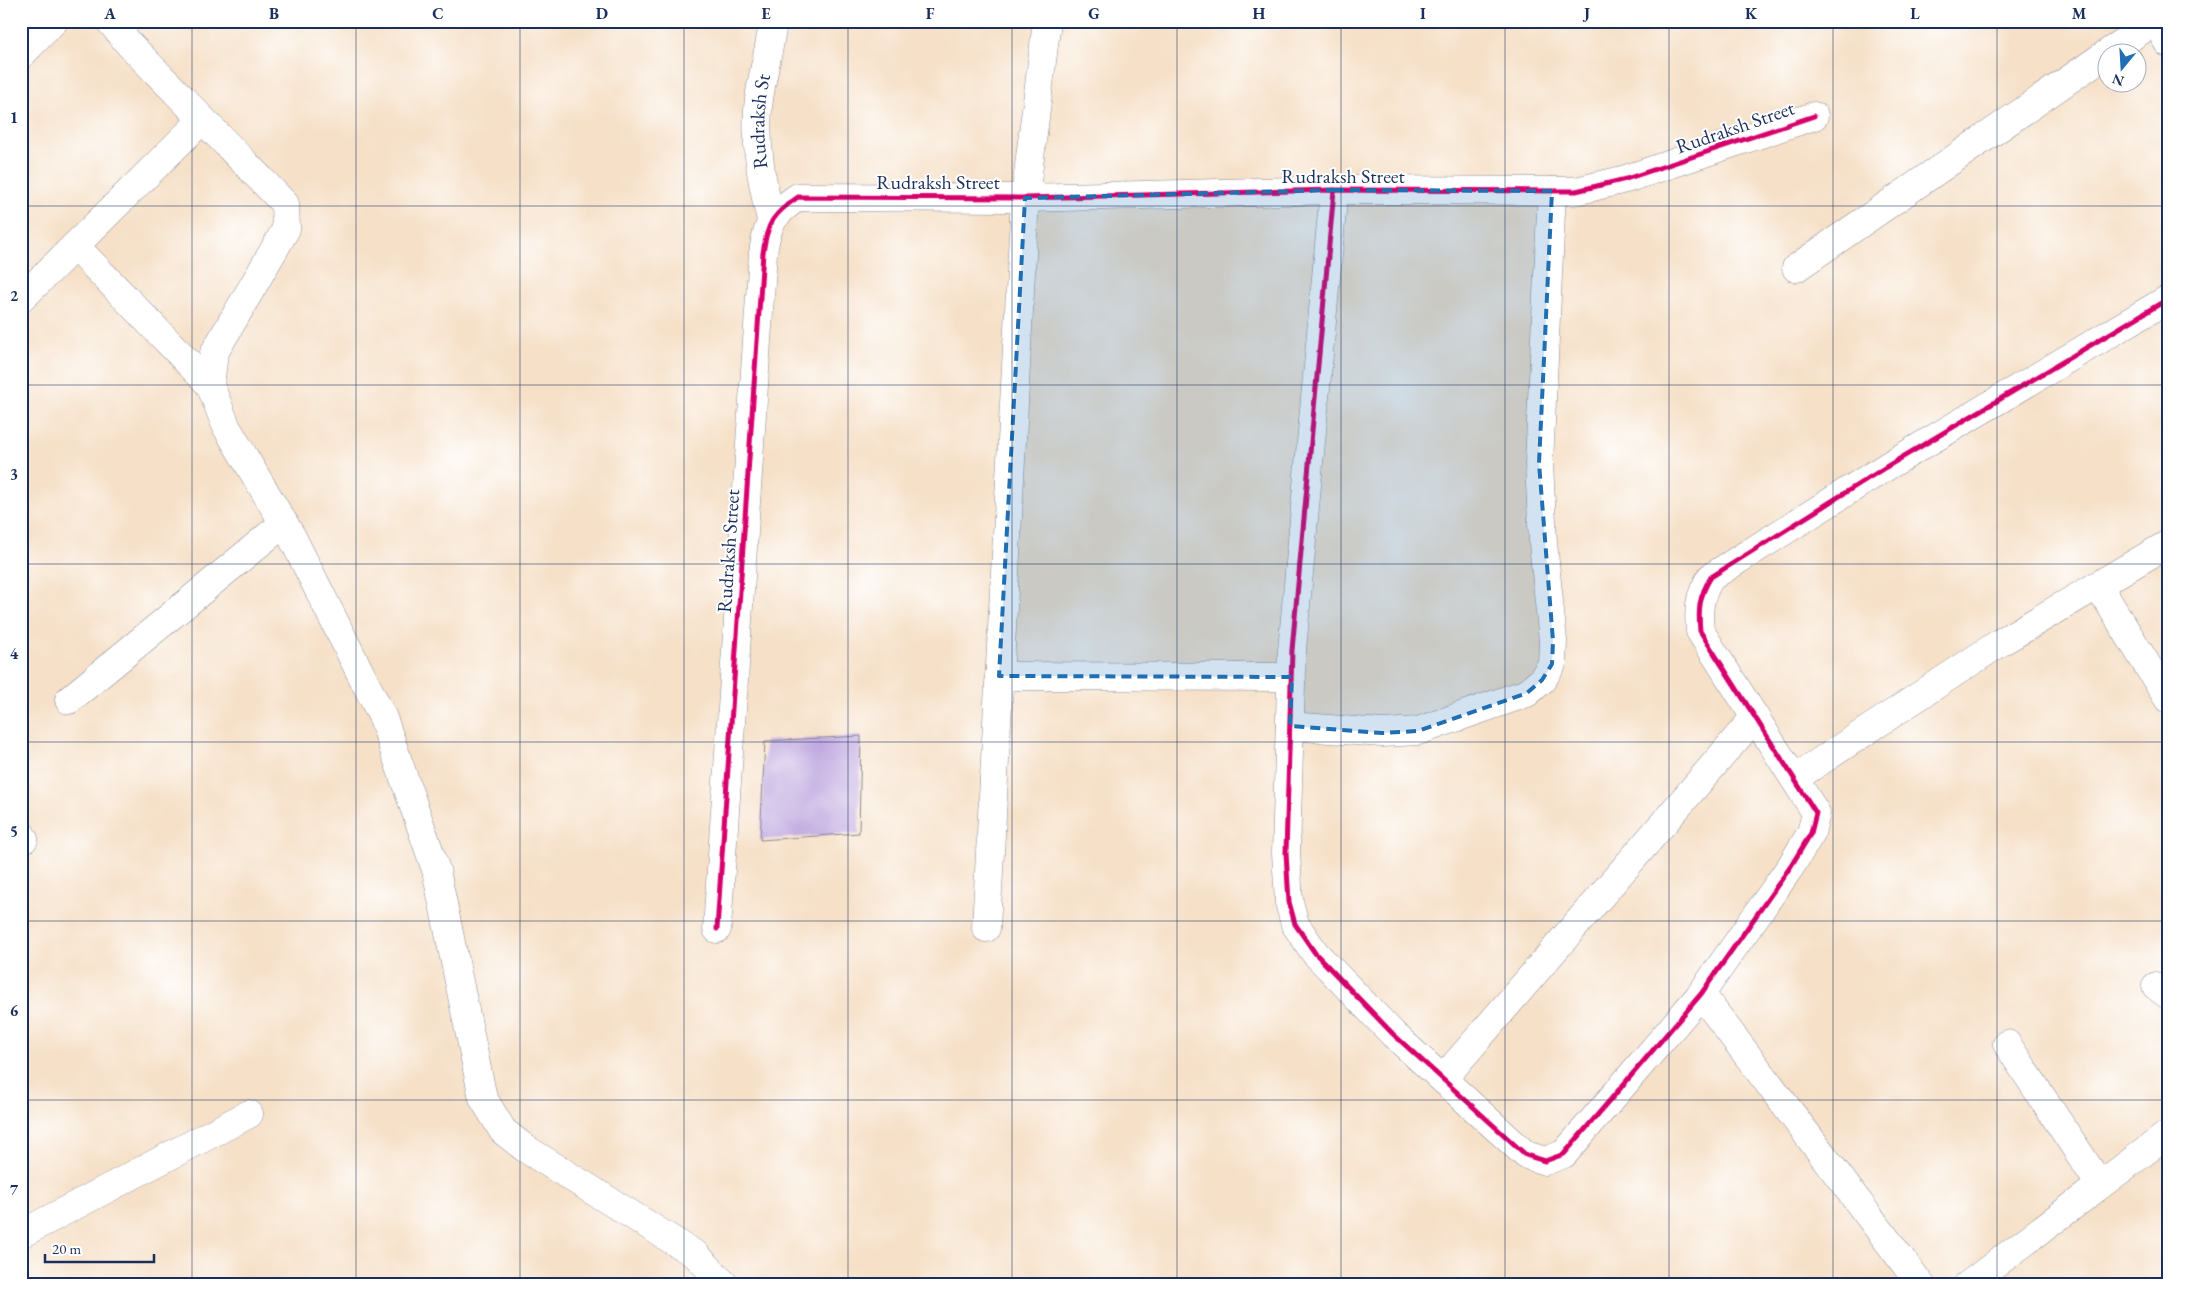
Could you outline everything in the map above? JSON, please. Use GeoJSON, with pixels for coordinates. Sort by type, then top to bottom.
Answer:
{"type":"FeatureCollection","features":[{"type":"Feature","properties":{"kind":"street"},"geometry":{"type":"LineString","coordinates":[[21,55],[54,21]]}},
{"type":"Feature","properties":{"kind":"street"},"geometry":{"type":"LineString","coordinates":[[110,21],[202,120],[285,204],[286,229],[214,353],[210,385]]}},
{"type":"Feature","properties":{"kind":"street","name":"Rudraksh St"},"geometry":{"type":"LineString","coordinates":[[771,220],[759,172],[757,140],[758,107],[773,21]]}},
{"type":"Feature","properties":{"kind":"street"},"geometry":{"type":"LineString","coordinates":[[986,928],[1025,198],[1047,21]]}},
{"type":"Feature","properties":{"kind":"street"},"geometry":{"type":"LineString","coordinates":[[2124,42],[2155,21],[2168,43]]}},
{"type":"Feature","properties":{"kind":"street"},"geometry":{"type":"LineString","coordinates":[[1796,268],[2096,61]]}},
{"type":"Feature","properties":{"kind":"street","name":"Rudraksh Street"},"geometry":{"type":"LineString","coordinates":[[717,929],[763,253],[771,220],[780,209],[798,197],[1025,198],[1334,190],[1576,191],[1626,179],[1814,116]]}},
{"type":"Feature","properties":{"kind":"street"},"geometry":{"type":"LineString","coordinates":[[21,299],[202,120]]}},
{"type":"Feature","properties":{"kind":"street"},"geometry":{"type":"LineString","coordinates":[[1334,190],[1292,677],[1286,853],[1288,902],[1295,924],[1315,953],[1392,1034],[1526,1155],[1545,1161],[1564,1154],[1701,994],[1791,866],[1811,834],[1816,813],[1700,631],[1698,610],[1702,591],[1711,577],[1886,467],[2168,299]]}},
{"type":"Feature","properties":{"kind":"street"},"geometry":{"type":"LineString","coordinates":[[1290,726],[1382,734],[1418,731],[1526,694],[1542,680],[1552,664],[1553,641],[1543,543],[1539,463],[1552,191]]}},
{"type":"Feature","properties":{"kind":"street"},"geometry":{"type":"LineString","coordinates":[[75,246],[210,385],[227,428],[284,523],[383,718],[436,870],[483,1098],[503,1131],[526,1150],[696,1255],[725,1285]]}},
{"type":"Feature","properties":{"kind":"street"},"geometry":{"type":"LineString","coordinates":[[69,700],[284,523]]}},
{"type":"Feature","properties":{"kind":"street"},"geometry":{"type":"LineString","coordinates":[[1795,778],[2002,642],[2168,544]]}},
{"type":"Feature","properties":{"kind":"street"},"geometry":{"type":"LineString","coordinates":[[2098,585],[2168,699]]}},
{"type":"Feature","properties":{"kind":"street"},"geometry":{"type":"LineString","coordinates":[[999,676],[1292,677]]}},
{"type":"Feature","properties":{"kind":"street"},"geometry":{"type":"LineString","coordinates":[[1443,1079],[1754,717]]}},
{"type":"Feature","properties":{"kind":"street"},"geometry":{"type":"LineString","coordinates":[[1701,994],[1921,1285]]}},
{"type":"Feature","properties":{"kind":"street"},"geometry":{"type":"LineString","coordinates":[[2007,1044],[2100,1186]]}},
{"type":"Feature","properties":{"kind":"street"},"geometry":{"type":"LineString","coordinates":[[21,1234],[249,1114]]}},
{"type":"Feature","properties":{"kind":"street"},"geometry":{"type":"LineString","coordinates":[[1968,1285],[2168,1134]]}},
{"type":"Feature","properties":{"kind":"highlighted area"},"geometry":{"type":"Polygon","coordinates":[[[1334,190],[1552,191],[1539,463],[1553,641],[1552,664],[1542,680],[1527,693],[1418,731],[1382,733],[1290,726],[1292,677],[999,676],[1025,198],[1334,190]]]}},
{"type":"Feature","properties":{"kind":"building"},"geometry":{"type":"Polygon","coordinates":[[[861,736],[859,833],[760,840],[765,741],[861,736]]]}},
{"type":"Feature","properties":{"kind":"cycle path"},"geometry":{"type":"LineString","coordinates":[[717,929],[763,253],[769,227],[777,214],[789,203],[798,197],[1025,198],[1334,190],[1576,191],[1626,179],[1814,116]]}},
{"type":"Feature","properties":{"kind":"cycle path"},"geometry":{"type":"LineString","coordinates":[[1334,190],[1292,650],[1286,853],[1289,902],[1295,924],[1315,953],[1393,1034],[1526,1155],[1545,1161],[1564,1154],[1701,994],[1791,866],[1811,833],[1816,813],[1700,631],[1700,603],[1711,577],[1886,467],[2168,299]]}}]}
